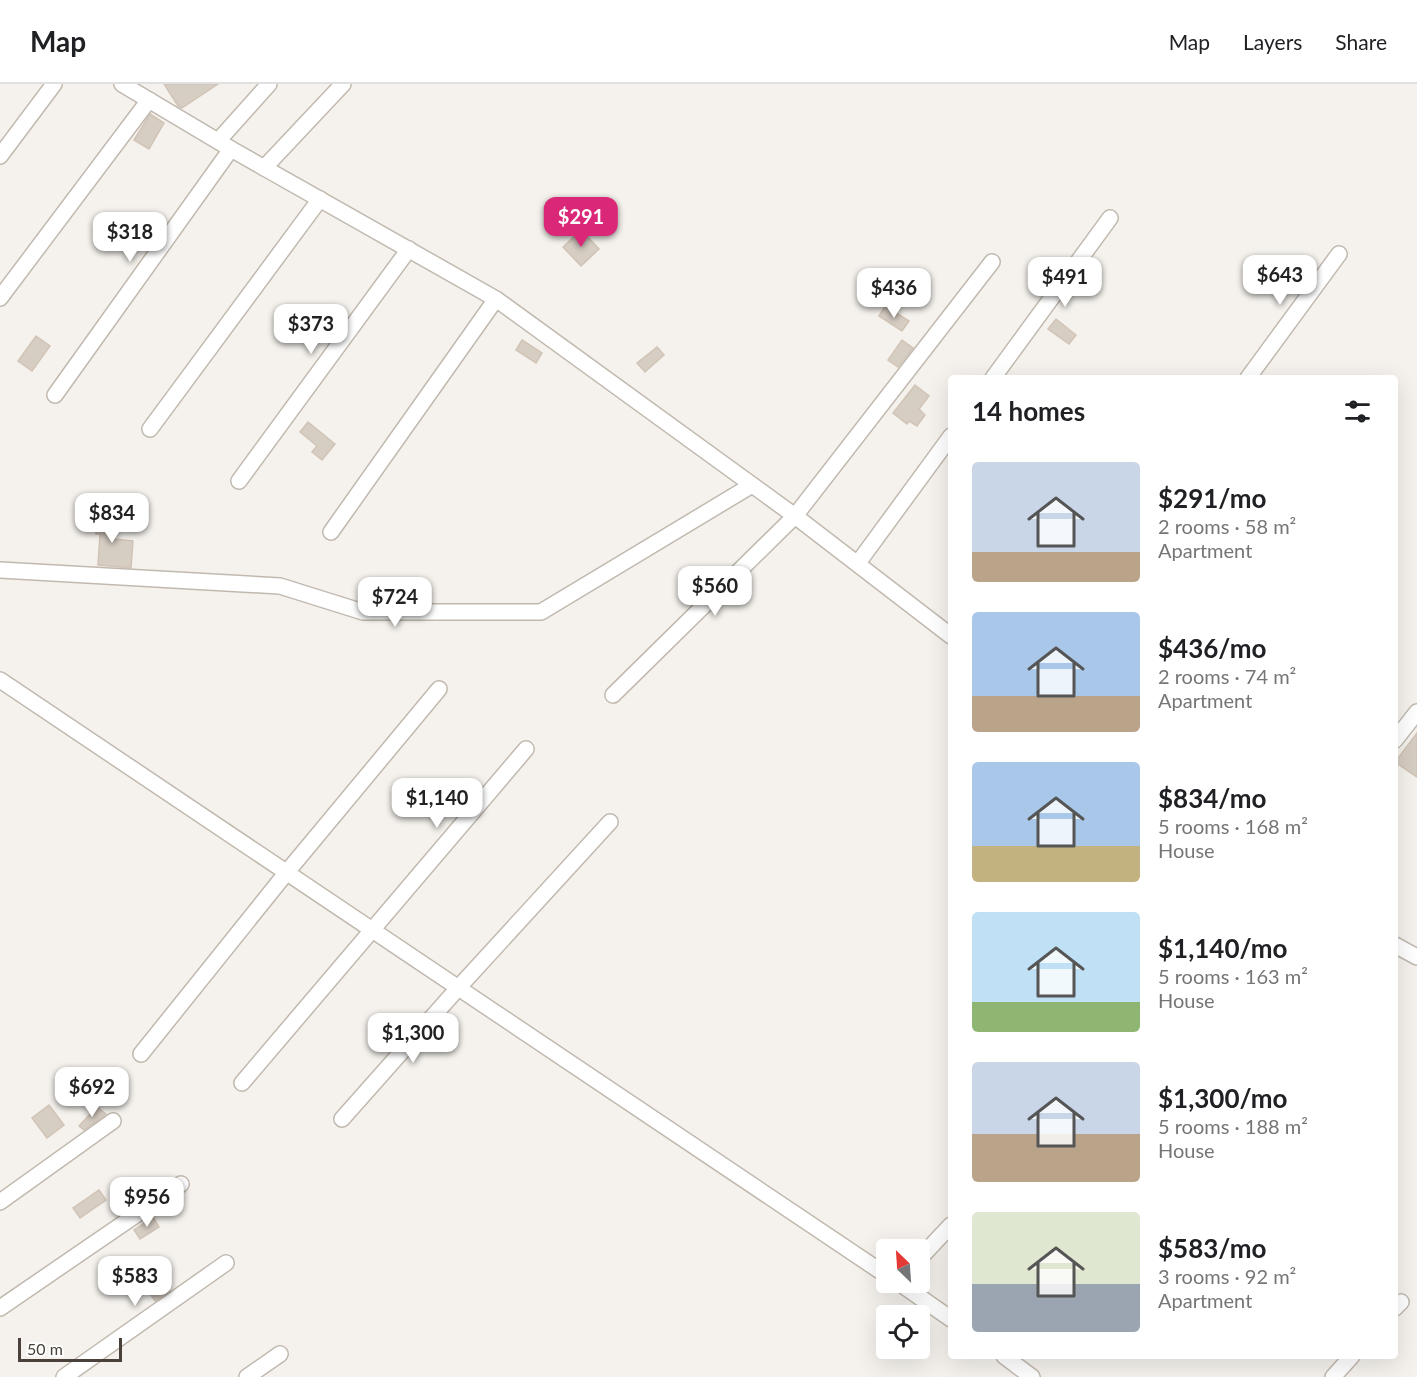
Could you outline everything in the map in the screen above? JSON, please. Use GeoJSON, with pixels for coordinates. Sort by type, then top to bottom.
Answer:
{"type":"FeatureCollection","features":[{"type":"Feature","properties":{"kind":"street"},"geometry":{"type":"LineString","coordinates":[[0,156],[54,84]]}},
{"type":"Feature","properties":{"kind":"street"},"geometry":{"type":"LineString","coordinates":[[122,84],[264,168],[496,299],[795,516],[948,634]]}},
{"type":"Feature","properties":{"kind":"street"},"geometry":{"type":"LineString","coordinates":[[55,395],[224,145],[269,84]]}},
{"type":"Feature","properties":{"kind":"street"},"geometry":{"type":"LineString","coordinates":[[264,168],[343,84]]}},
{"type":"Feature","properties":{"kind":"street"},"geometry":{"type":"LineString","coordinates":[[0,298],[150,100]]}},
{"type":"Feature","properties":{"kind":"street"},"geometry":{"type":"LineString","coordinates":[[150,429],[320,199]]}},
{"type":"Feature","properties":{"kind":"street"},"geometry":{"type":"LineString","coordinates":[[995,375],[1110,218]]}},
{"type":"Feature","properties":{"kind":"street"},"geometry":{"type":"LineString","coordinates":[[239,481],[409,249]]}},
{"type":"Feature","properties":{"kind":"street"},"geometry":{"type":"LineString","coordinates":[[1250,375],[1340,254]]}},
{"type":"Feature","properties":{"kind":"street"},"geometry":{"type":"LineString","coordinates":[[613,695],[795,516],[992,262]]}},
{"type":"Feature","properties":{"kind":"street"},"geometry":{"type":"LineString","coordinates":[[331,532],[496,299]]}},
{"type":"Feature","properties":{"kind":"street"},"geometry":{"type":"LineString","coordinates":[[858,563],[948,440]]}},
{"type":"Feature","properties":{"kind":"street"},"geometry":{"type":"LineString","coordinates":[[0,570],[280,586],[363,612],[541,612],[752,485]]}},
{"type":"Feature","properties":{"kind":"street"},"geometry":{"type":"LineString","coordinates":[[0,680],[876,1268]]}},
{"type":"Feature","properties":{"kind":"street"},"geometry":{"type":"LineString","coordinates":[[141,1054],[287,872],[439,689]]}},
{"type":"Feature","properties":{"kind":"street"},"geometry":{"type":"LineString","coordinates":[[1398,736],[1417,712]]}},
{"type":"Feature","properties":{"kind":"street"},"geometry":{"type":"LineString","coordinates":[[242,1083],[526,749]]}},
{"type":"Feature","properties":{"kind":"street"},"geometry":{"type":"LineString","coordinates":[[342,1119],[610,822]]}},
{"type":"Feature","properties":{"kind":"street"},"geometry":{"type":"LineString","coordinates":[[1398,947],[1417,957]]}},
{"type":"Feature","properties":{"kind":"street"},"geometry":{"type":"LineString","coordinates":[[0,1202],[113,1121]]}},
{"type":"Feature","properties":{"kind":"street"},"geometry":{"type":"LineString","coordinates":[[0,1308],[181,1184]]}},
{"type":"Feature","properties":{"kind":"street"},"geometry":{"type":"LineString","coordinates":[[930,1247],[948,1228]]}},
{"type":"Feature","properties":{"kind":"street"},"geometry":{"type":"LineString","coordinates":[[64,1377],[226,1263]]}},
{"type":"Feature","properties":{"kind":"street"},"geometry":{"type":"LineString","coordinates":[[914,1293],[948,1317]]}},
{"type":"Feature","properties":{"kind":"street"},"geometry":{"type":"LineString","coordinates":[[247,1377],[280,1354]]}},
{"type":"Feature","properties":{"kind":"street"},"geometry":{"type":"LineString","coordinates":[[1008,1359],[1032,1377]]}},
{"type":"Feature","properties":{"kind":"street"},"geometry":{"type":"LineString","coordinates":[[1333,1377],[1349,1359]]}},
{"type":"Feature","properties":{"kind":"building"},"geometry":{"type":"Polygon","coordinates":[[[164,84],[218,84],[182,108],[178,106],[164,84]]]}},
{"type":"Feature","properties":{"kind":"building"},"geometry":{"type":"Polygon","coordinates":[[[150,114],[164,123],[149,149],[134,140],[150,114]]]}},
{"type":"Feature","properties":{"kind":"building"},"geometry":{"type":"Polygon","coordinates":[[[581,230],[599,249],[581,266],[563,247],[581,230]]]}},
{"type":"Feature","properties":{"kind":"building"},"geometry":{"type":"Polygon","coordinates":[[[885,306],[909,321],[902,331],[879,316],[885,306]]]}},
{"type":"Feature","properties":{"kind":"building"},"geometry":{"type":"Polygon","coordinates":[[[1056,319],[1076,335],[1069,344],[1048,329],[1056,319]]]}},
{"type":"Feature","properties":{"kind":"building"},"geometry":{"type":"Polygon","coordinates":[[[36,336],[50,346],[32,371],[18,361],[36,336]]]}},
{"type":"Feature","properties":{"kind":"building"},"geometry":{"type":"Polygon","coordinates":[[[522,340],[542,353],[536,363],[516,350],[522,340]]]}},
{"type":"Feature","properties":{"kind":"building"},"geometry":{"type":"Polygon","coordinates":[[[902,340],[913,348],[898,367],[888,360],[902,340]]]}},
{"type":"Feature","properties":{"kind":"building"},"geometry":{"type":"Polygon","coordinates":[[[657,347],[664,355],[645,372],[637,363],[657,347]]]}},
{"type":"Feature","properties":{"kind":"building"},"geometry":{"type":"Polygon","coordinates":[[[915,385],[929,396],[919,409],[925,415],[917,426],[909,421],[907,424],[893,413],[915,385]]]}},
{"type":"Feature","properties":{"kind":"building"},"geometry":{"type":"Polygon","coordinates":[[[308,422],[335,444],[322,460],[312,452],[317,446],[300,432],[308,422]]]}},
{"type":"Feature","properties":{"kind":"building"},"geometry":{"type":"Polygon","coordinates":[[[96,513],[114,513],[114,539],[133,541],[131,568],[98,565],[100,534],[96,534],[96,513]]]}},
{"type":"Feature","properties":{"kind":"building"},"geometry":{"type":"Polygon","coordinates":[[[1417,733],[1417,777],[1398,764],[1398,758],[1417,733]]]}},
{"type":"Feature","properties":{"kind":"building"},"geometry":{"type":"Polygon","coordinates":[[[49,1105],[64,1125],[47,1138],[32,1118],[49,1105]]]}},
{"type":"Feature","properties":{"kind":"building"},"geometry":{"type":"Polygon","coordinates":[[[97,1107],[106,1114],[84,1130],[79,1126],[97,1107]]]}},
{"type":"Feature","properties":{"kind":"building"},"geometry":{"type":"Polygon","coordinates":[[[99,1190],[106,1200],[80,1218],[73,1208],[99,1190]]]}},
{"type":"Feature","properties":{"kind":"building"},"geometry":{"type":"Polygon","coordinates":[[[153,1217],[159,1227],[140,1239],[134,1230],[153,1217]]]}},
{"type":"Feature","properties":{"kind":"building"},"geometry":{"type":"Polygon","coordinates":[[[162,1282],[169,1291],[155,1301],[148,1291],[162,1282]]]}}]}
